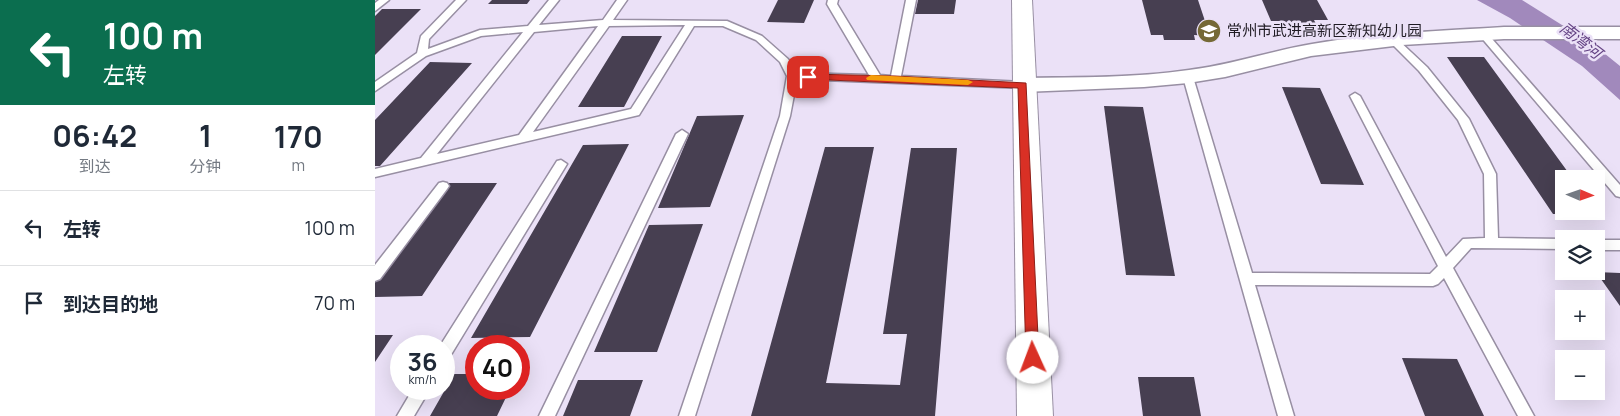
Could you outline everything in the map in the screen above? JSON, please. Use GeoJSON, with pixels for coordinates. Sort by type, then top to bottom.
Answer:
{"type":"FeatureCollection","features":[{"type":"Feature","properties":{"kind":"street"},"geometry":{"type":"LineString","coordinates":[[1022,0],[1023,85],[1035,416]]}},
{"type":"Feature","properties":{"kind":"street"},"geometry":{"type":"LineString","coordinates":[[1023,85],[1144,81],[1188,77],[1225,71],[1311,50],[1393,40],[1503,33],[1620,33]]}},
{"type":"Feature","properties":{"kind":"lane"},"geometry":{"type":"LineString","coordinates":[[375,8],[383,0]]}},
{"type":"Feature","properties":{"kind":"lane"},"geometry":{"type":"LineString","coordinates":[[422,54],[424,38],[461,0]]}},
{"type":"Feature","properties":{"kind":"lane"},"geometry":{"type":"LineString","coordinates":[[425,161],[554,0]]}},
{"type":"Feature","properties":{"kind":"lane"},"geometry":{"type":"LineString","coordinates":[[523,138],[622,0]]}},
{"type":"Feature","properties":{"kind":"lane"},"geometry":{"type":"LineString","coordinates":[[833,0],[832,4],[876,78]]}},
{"type":"Feature","properties":{"kind":"lane"},"geometry":{"type":"LineString","coordinates":[[895,79],[911,0]]}},
{"type":"Feature","properties":{"kind":"lane"},"geometry":{"type":"LineString","coordinates":[[375,88],[384,79],[422,54],[480,33],[606,23],[724,23],[759,38],[784,61],[791,76],[785,116],[687,416]]}},
{"type":"Feature","properties":{"kind":"lane"},"geometry":{"type":"LineString","coordinates":[[375,173],[635,112],[691,23]]}},
{"type":"Feature","properties":{"kind":"lane"},"geometry":{"type":"LineString","coordinates":[[1483,34],[1620,193]]}},
{"type":"Feature","properties":{"kind":"lane"},"geometry":{"type":"LineString","coordinates":[[1393,40],[1423,69],[1463,119],[1490,174],[1492,243]]}},
{"type":"Feature","properties":{"kind":"lane"},"geometry":{"type":"LineString","coordinates":[[791,76],[1023,85]]}},
{"type":"Feature","properties":{"kind":"lane"},"geometry":{"type":"LineString","coordinates":[[1188,77],[1286,416]]}},
{"type":"Feature","properties":{"kind":"lane"},"geometry":{"type":"LineString","coordinates":[[1355,96],[1526,416]]}},
{"type":"Feature","properties":{"kind":"lane"},"geometry":{"type":"LineString","coordinates":[[547,416],[682,134]]}},
{"type":"Feature","properties":{"kind":"lane"},"geometry":{"type":"LineString","coordinates":[[455,335],[561,164]]}},
{"type":"Feature","properties":{"kind":"lane"},"geometry":{"type":"LineString","coordinates":[[375,275],[443,186]]}},
{"type":"Feature","properties":{"kind":"lane"},"geometry":{"type":"LineString","coordinates":[[1247,280],[1433,280],[1468,243],[1555,244]]}},
{"type":"Feature","properties":{"kind":"lane"},"geometry":{"type":"LineString","coordinates":[[1605,245],[1620,245]]}},
{"type":"Feature","properties":{"kind":"lane"},"geometry":{"type":"LineString","coordinates":[[405,416],[415,400]]}},
{"type":"Feature","properties":{"kind":"water","name":"南湾河"},"geometry":{"type":"Polygon","coordinates":[[[1477,0],[1522,0],[1594,45],[1620,66],[1620,100],[1582,66],[1510,18],[1477,0]]]}},
{"type":"Feature","properties":{"kind":"building"},"geometry":{"type":"Polygon","coordinates":[[[492,0],[530,0],[527,4],[488,4],[492,0]]]}},
{"type":"Feature","properties":{"kind":"building"},"geometry":{"type":"Polygon","coordinates":[[[778,0],[814,0],[804,23],[767,22],[778,0]]]}},
{"type":"Feature","properties":{"kind":"building"},"geometry":{"type":"Polygon","coordinates":[[[918,0],[956,0],[954,14],[915,14],[918,0]]]}},
{"type":"Feature","properties":{"kind":"building"},"geometry":{"type":"Polygon","coordinates":[[[1142,0],[1198,0],[1210,36],[1194,35],[1195,40],[1164,40],[1163,35],[1151,35],[1142,0]]]}},
{"type":"Feature","properties":{"kind":"building"},"geometry":{"type":"Polygon","coordinates":[[[1262,0],[1317,0],[1328,20],[1314,20],[1317,26],[1285,26],[1283,21],[1271,21],[1262,0]]]}},
{"type":"Feature","properties":{"kind":"building"},"geometry":{"type":"Polygon","coordinates":[[[382,9],[421,9],[375,55],[375,16],[382,9]]]}},
{"type":"Feature","properties":{"kind":"building"},"geometry":{"type":"Polygon","coordinates":[[[622,36],[662,36],[624,107],[578,107],[622,36]]]}},
{"type":"Feature","properties":{"kind":"building"},"geometry":{"type":"Polygon","coordinates":[[[1447,57],[1484,57],[1566,170],[1555,170],[1555,214],[1553,214],[1447,57]]]}},
{"type":"Feature","properties":{"kind":"building"},"geometry":{"type":"Polygon","coordinates":[[[430,62],[472,63],[380,166],[375,166],[375,120],[430,62]]]}},
{"type":"Feature","properties":{"kind":"building"},"geometry":{"type":"Polygon","coordinates":[[[1282,87],[1320,88],[1364,185],[1321,184],[1282,87]]]}},
{"type":"Feature","properties":{"kind":"building"},"geometry":{"type":"Polygon","coordinates":[[[1104,106],[1143,107],[1175,276],[1126,275],[1104,106]]]}},
{"type":"Feature","properties":{"kind":"building"},"geometry":{"type":"Polygon","coordinates":[[[744,115],[710,207],[658,208],[697,116],[744,115]]]}},
{"type":"Feature","properties":{"kind":"building"},"geometry":{"type":"Polygon","coordinates":[[[629,144],[530,337],[530,335],[473,335],[583,145],[629,144]]]}},
{"type":"Feature","properties":{"kind":"building"},"geometry":{"type":"Polygon","coordinates":[[[825,147],[874,147],[826,383],[900,385],[907,334],[883,334],[911,148],[957,148],[935,416],[751,416],[825,147]]]}},
{"type":"Feature","properties":{"kind":"building"},"geometry":{"type":"Polygon","coordinates":[[[446,183],[497,183],[422,296],[375,297],[375,281],[446,183]]]}},
{"type":"Feature","properties":{"kind":"building"},"geometry":{"type":"Polygon","coordinates":[[[703,224],[657,352],[594,352],[649,225],[703,224]]]}},
{"type":"Feature","properties":{"kind":"building"},"geometry":{"type":"Polygon","coordinates":[[[1605,272],[1620,273],[1620,306],[1602,280],[1605,280],[1605,272]]]}},
{"type":"Feature","properties":{"kind":"building"},"geometry":{"type":"Polygon","coordinates":[[[375,335],[390,335],[390,340],[375,362],[375,335]]]}},
{"type":"Feature","properties":{"kind":"building"},"geometry":{"type":"Polygon","coordinates":[[[1402,358],[1457,359],[1484,416],[1425,416],[1402,358]]]}},
{"type":"Feature","properties":{"kind":"building"},"geometry":{"type":"Polygon","coordinates":[[[455,374],[465,374],[465,400],[505,400],[497,416],[430,416],[439,400],[455,400],[455,374]]]}},
{"type":"Feature","properties":{"kind":"building"},"geometry":{"type":"Polygon","coordinates":[[[1138,377],[1194,377],[1201,416],[1143,416],[1138,377]]]}},
{"type":"Feature","properties":{"kind":"building"},"geometry":{"type":"Polygon","coordinates":[[[578,380],[643,380],[630,416],[563,416],[578,380]]]}},
{"type":"Feature","properties":{"kind":"slow traffic"},"geometry":{"type":"LineString","coordinates":[[871,78],[968,82]]}},
{"type":"Feature","properties":{"kind":"place","name":"常州市武进高新区新知幼儿园"},"geometry":{"type":"Point","coordinates":[1209,31]}},
{"type":"Feature","properties":{"kind":"route"},"geometry":{"type":"LineString","coordinates":[[808,77],[1023,85],[1033,358]]}}]}
